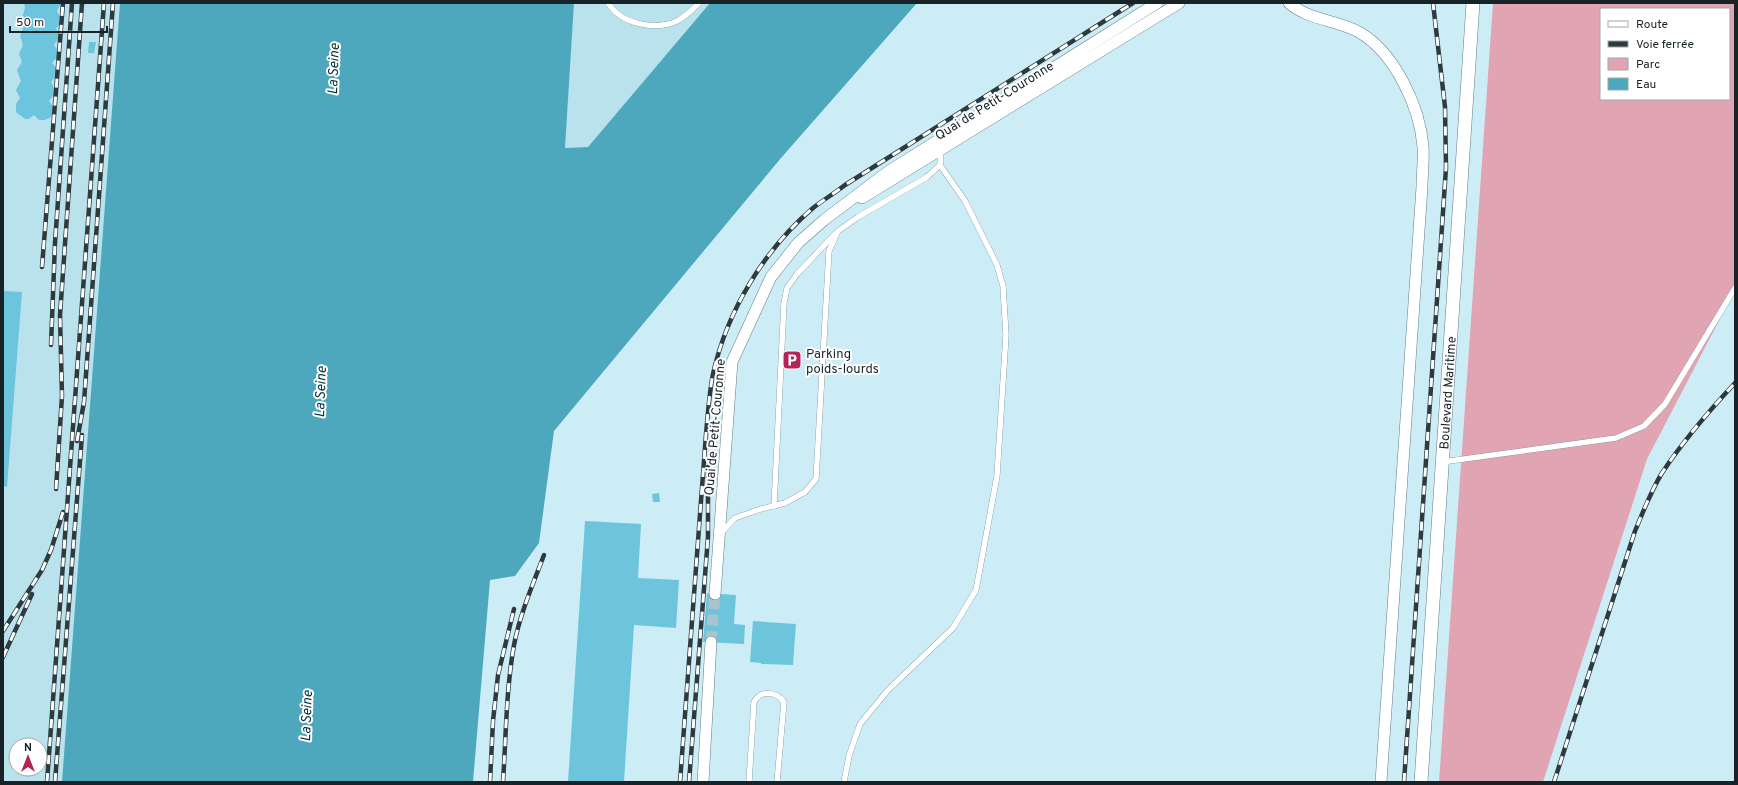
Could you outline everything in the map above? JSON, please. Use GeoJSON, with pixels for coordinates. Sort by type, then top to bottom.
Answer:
{"type":"FeatureCollection","features":[{"type":"Feature","properties":{"kind":"street","name":"Quai de Petit-Couronne"},"geometry":{"type":"LineString","coordinates":[[939,146],[1004,97],[1157,3]]}},
{"type":"Feature","properties":{"kind":"street","name":"Quai de Petit-Couronne"},"geometry":{"type":"LineString","coordinates":[[715,594],[732,362],[770,277],[798,243],[824,220],[889,171],[939,146],[1179,3]]}},
{"type":"Feature","properties":{"kind":"street"},"geometry":{"type":"LineString","coordinates":[[1289,3],[1294,8],[1337,22],[1360,33],[1375,45],[1392,63],[1408,91],[1418,118],[1423,146],[1422,187],[1381,782]]}},
{"type":"Feature","properties":{"kind":"street","name":"Boulevard Maritime"},"geometry":{"type":"LineString","coordinates":[[1421,782],[1473,3]]}},
{"type":"Feature","properties":{"kind":"street"},"geometry":{"type":"LineString","coordinates":[[703,782],[712,642]]}},
{"type":"Feature","properties":{"kind":"lane"},"geometry":{"type":"LineString","coordinates":[[608,3],[618,15],[644,25],[668,24],[678,20],[699,3]]}},
{"type":"Feature","properties":{"kind":"lane"},"geometry":{"type":"LineString","coordinates":[[844,782],[849,756],[860,724],[888,690],[953,628],[976,590],[997,476],[1006,335],[1003,286],[997,265],[965,200],[940,165],[939,146]]}},
{"type":"Feature","properties":{"kind":"lane"},"geometry":{"type":"LineString","coordinates":[[774,506],[784,303],[787,288],[797,274],[838,231],[858,217],[927,177],[940,165]]}},
{"type":"Feature","properties":{"kind":"lane"},"geometry":{"type":"LineString","coordinates":[[719,534],[736,518],[761,509],[785,503],[805,492],[816,479],[829,251],[838,231]]}},
{"type":"Feature","properties":{"kind":"lane"},"geometry":{"type":"LineString","coordinates":[[1442,462],[1616,438],[1644,426],[1665,404],[1735,288]]}},
{"type":"Feature","properties":{"kind":"lane"},"geometry":{"type":"LineString","coordinates":[[749,782],[754,702],[756,698],[769,692],[779,696],[784,702],[777,782]]}},
{"type":"Feature","properties":{"kind":"shaded area"},"geometry":{"type":"Polygon","coordinates":[[[3,3],[198,3],[119,782],[3,782],[3,3]]]}},
{"type":"Feature","properties":{"kind":"shaded area"},"geometry":{"type":"Polygon","coordinates":[[[574,3],[710,3],[588,147],[565,148],[574,3]]]}},
{"type":"Feature","properties":{"kind":"green space"},"geometry":{"type":"Polygon","coordinates":[[[1493,3],[1735,3],[1735,290],[1647,459],[1543,782],[1439,782],[1493,3]]]}},
{"type":"Feature","properties":{"kind":"water","name":"La Seine"},"geometry":{"type":"Polygon","coordinates":[[[120,3],[574,3],[565,148],[588,147],[710,3],[917,3],[781,158],[554,431],[539,543],[515,576],[490,580],[473,782],[62,782],[120,3]]]}},
{"type":"Feature","properties":{"kind":"building"},"geometry":{"type":"Polygon","coordinates":[[[24,3],[61,3],[57,11],[60,17],[59,26],[56,28],[59,37],[54,45],[58,51],[58,56],[52,63],[57,69],[56,75],[51,82],[55,93],[49,101],[53,107],[53,112],[51,117],[45,120],[39,120],[34,115],[29,119],[25,119],[16,112],[16,104],[20,98],[16,90],[21,81],[17,70],[22,62],[19,54],[23,45],[20,36],[24,26],[22,18],[25,8],[24,3]]]}},
{"type":"Feature","properties":{"kind":"building"},"geometry":{"type":"Polygon","coordinates":[[[89,42],[96,42],[94,53],[88,53],[89,42]]]}},
{"type":"Feature","properties":{"kind":"building"},"geometry":{"type":"Polygon","coordinates":[[[3,291],[22,292],[7,487],[3,486],[3,291]]]}},
{"type":"Feature","properties":{"kind":"building"},"geometry":{"type":"Polygon","coordinates":[[[659,493],[660,502],[653,502],[652,494],[659,493]]]}},
{"type":"Feature","properties":{"kind":"building"},"geometry":{"type":"Polygon","coordinates":[[[585,521],[641,524],[638,578],[679,580],[676,628],[634,625],[624,782],[568,782],[585,521]]]}},
{"type":"Feature","properties":{"kind":"building"},"geometry":{"type":"Polygon","coordinates":[[[707,593],[736,595],[734,624],[745,625],[744,644],[703,642],[707,593]]]}},
{"type":"Feature","properties":{"kind":"building"},"geometry":{"type":"Polygon","coordinates":[[[753,621],[796,624],[793,665],[761,664],[750,662],[753,621]]]}},
{"type":"Feature","properties":{"kind":"tunnel"},"geometry":{"type":"LineString","coordinates":[[711,642],[715,594]]}},
{"type":"Feature","properties":{"kind":"railway"},"geometry":{"type":"LineString","coordinates":[[42,267],[63,3]]}},
{"type":"Feature","properties":{"kind":"railway"},"geometry":{"type":"LineString","coordinates":[[51,345],[55,243],[72,3]]}},
{"type":"Feature","properties":{"kind":"railway"},"geometry":{"type":"LineString","coordinates":[[56,489],[62,396],[60,315],[82,3]]}},
{"type":"Feature","properties":{"kind":"railway"},"geometry":{"type":"LineString","coordinates":[[47,782],[104,3]]}},
{"type":"Feature","properties":{"kind":"railway"},"geometry":{"type":"LineString","coordinates":[[77,441],[84,402],[113,3]]}},
{"type":"Feature","properties":{"kind":"railway"},"geometry":{"type":"LineString","coordinates":[[680,782],[710,389],[719,351],[728,327],[750,283],[779,243],[795,225],[817,205],[845,185],[1133,3]]}},
{"type":"Feature","properties":{"kind":"railway"},"geometry":{"type":"LineString","coordinates":[[1404,782],[1446,168],[1445,107],[1433,3]]}},
{"type":"Feature","properties":{"kind":"railway"},"geometry":{"type":"LineString","coordinates":[[1554,782],[1635,531],[1647,502],[1662,473],[1687,438],[1735,383]]}},
{"type":"Feature","properties":{"kind":"railway"},"geometry":{"type":"LineString","coordinates":[[55,782],[82,435]]}},
{"type":"Feature","properties":{"kind":"railway"},"geometry":{"type":"LineString","coordinates":[[689,782],[708,537],[708,467]]}},
{"type":"Feature","properties":{"kind":"railway"},"geometry":{"type":"LineString","coordinates":[[3,631],[42,570],[51,550],[63,512]]}},
{"type":"Feature","properties":{"kind":"railway"},"geometry":{"type":"LineString","coordinates":[[503,782],[508,696],[514,645],[523,611],[544,555]]}},
{"type":"Feature","properties":{"kind":"railway"},"geometry":{"type":"LineString","coordinates":[[3,657],[32,594]]}},
{"type":"Feature","properties":{"kind":"railway"},"geometry":{"type":"LineString","coordinates":[[490,782],[493,721],[498,675],[514,609]]}},
{"type":"Feature","properties":{"kind":"place","name":"Parking poids-lourds"},"geometry":{"type":"Point","coordinates":[792,360]}}]}
